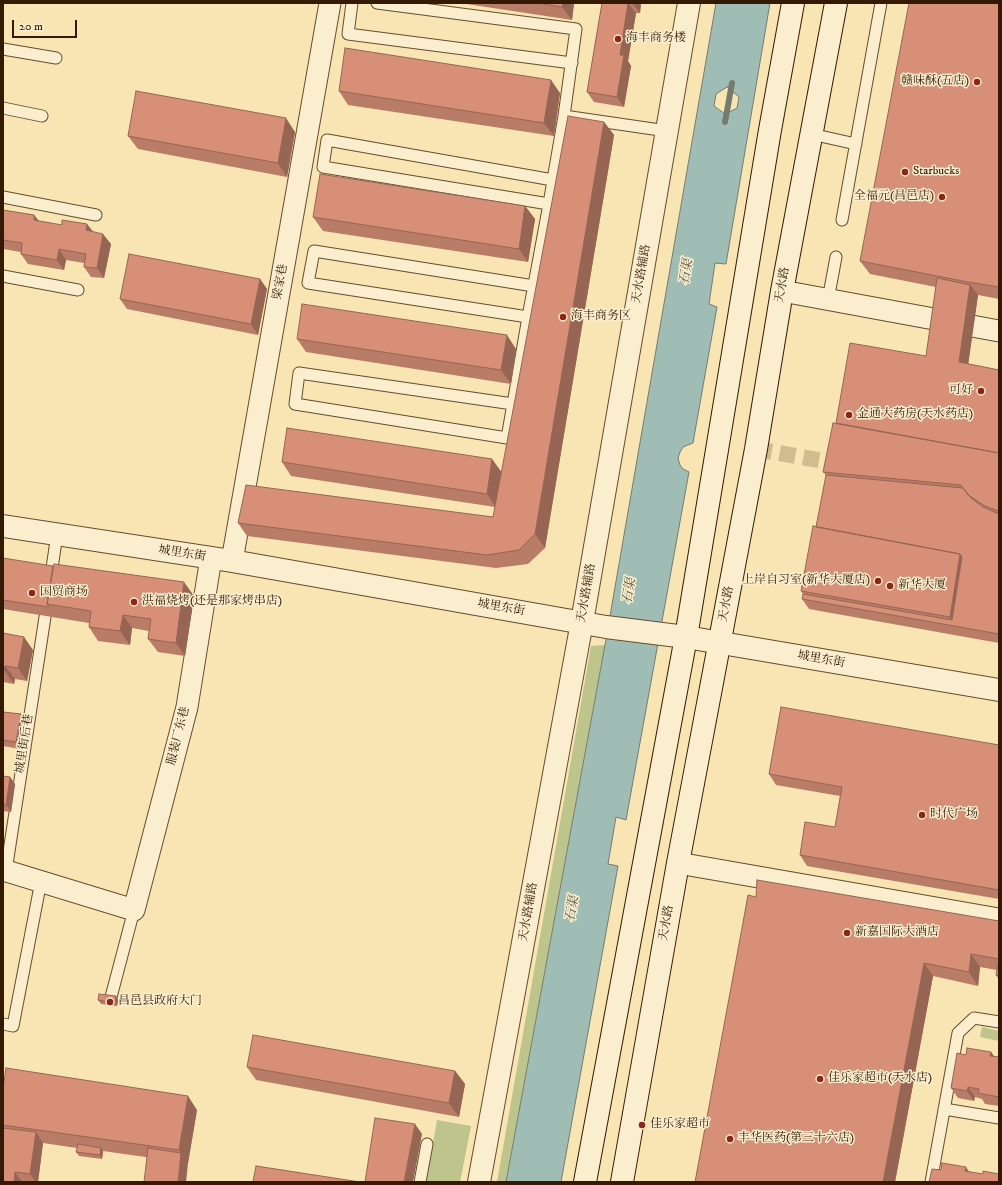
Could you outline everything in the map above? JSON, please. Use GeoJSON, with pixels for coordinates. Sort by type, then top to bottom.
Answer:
{"type":"FeatureCollection","features":[{"type":"Feature","properties":{"kind":"main road","name":"天水路辅路"},"geometry":{"type":"LineString","coordinates":[[479,1182],[582,622],[689,3]]}},
{"type":"Feature","properties":{"kind":"main road"},"geometry":{"type":"LineString","coordinates":[[585,1182],[676,635],[793,3]]}},
{"type":"Feature","properties":{"kind":"main road","name":"天水路"},"geometry":{"type":"LineString","coordinates":[[622,1182],[678,863],[756,449],[782,291],[836,3]]}},
{"type":"Feature","properties":{"kind":"main road","name":"城里东街"},"geometry":{"type":"LineString","coordinates":[[3,526],[232,561],[606,627],[676,635],[999,690]]}},
{"type":"Feature","properties":{"kind":"street","name":"梁家巷"},"geometry":{"type":"LineString","coordinates":[[232,561],[330,3]]}},
{"type":"Feature","properties":{"kind":"street"},"geometry":{"type":"LineString","coordinates":[[782,291],[999,331]]}},
{"type":"Feature","properties":{"kind":"street","name":"服装厂东巷"},"geometry":{"type":"LineString","coordinates":[[134,910],[187,707],[211,558]]}},
{"type":"Feature","properties":{"kind":"street"},"geometry":{"type":"LineString","coordinates":[[678,863],[999,919]]}},
{"type":"Feature","properties":{"kind":"street","name":"城里街后巷"},"geometry":{"type":"LineString","coordinates":[[4,871],[134,910]]}},
{"type":"Feature","properties":{"kind":"lane"},"geometry":{"type":"LineString","coordinates":[[352,3],[348,34],[572,63]]}},
{"type":"Feature","properties":{"kind":"lane"},"geometry":{"type":"LineString","coordinates":[[377,3],[576,30],[564,116],[507,438],[295,404],[299,373],[513,404]]}},
{"type":"Feature","properties":{"kind":"lane"},"geometry":{"type":"LineString","coordinates":[[842,220],[881,3]]}},
{"type":"Feature","properties":{"kind":"lane"},"geometry":{"type":"LineString","coordinates":[[3,49],[56,58]]}},
{"type":"Feature","properties":{"kind":"lane"},"geometry":{"type":"LineString","coordinates":[[3,108],[42,116]]}},
{"type":"Feature","properties":{"kind":"lane"},"geometry":{"type":"LineString","coordinates":[[564,116],[667,131]]}},
{"type":"Feature","properties":{"kind":"lane"},"geometry":{"type":"LineString","coordinates":[[811,134],[856,144]]}},
{"type":"Feature","properties":{"kind":"lane"},"geometry":{"type":"LineString","coordinates":[[549,204],[323,167],[327,140],[553,180]]}},
{"type":"Feature","properties":{"kind":"lane"},"geometry":{"type":"LineString","coordinates":[[3,197],[96,215]]}},
{"type":"Feature","properties":{"kind":"lane"},"geometry":{"type":"LineString","coordinates":[[528,317],[308,283],[314,251],[534,286]]}},
{"type":"Feature","properties":{"kind":"lane"},"geometry":{"type":"LineString","coordinates":[[828,300],[836,257]]}},
{"type":"Feature","properties":{"kind":"lane"},"geometry":{"type":"LineString","coordinates":[[3,276],[78,290]]}},
{"type":"Feature","properties":{"kind":"lane"},"geometry":{"type":"LineString","coordinates":[[51,575],[57,534]]}},
{"type":"Feature","properties":{"kind":"lane","name":"城里街后巷"},"geometry":{"type":"LineString","coordinates":[[4,871],[44,617]]}},
{"type":"Feature","properties":{"kind":"lane"},"geometry":{"type":"LineString","coordinates":[[3,1024],[13,1026],[41,881]]}},
{"type":"Feature","properties":{"kind":"lane"},"geometry":{"type":"LineString","coordinates":[[111,997],[134,910]]}},
{"type":"Feature","properties":{"kind":"lane"},"geometry":{"type":"LineString","coordinates":[[931,1182],[958,1033],[974,1018],[999,1022]]}},
{"type":"Feature","properties":{"kind":"lane"},"geometry":{"type":"LineString","coordinates":[[944,1109],[999,1118]]}},
{"type":"Feature","properties":{"kind":"lane"},"geometry":{"type":"LineString","coordinates":[[420,1182],[427,1144]]}},
{"type":"Feature","properties":{"kind":"green space"},"geometry":{"type":"Polygon","coordinates":[[[605,645],[506,1182],[497,1182],[591,646],[605,645]]]}},
{"type":"Feature","properties":{"kind":"green space"},"geometry":{"type":"Polygon","coordinates":[[[982,1027],[999,1031],[999,1041],[980,1037],[982,1027]]]}},
{"type":"Feature","properties":{"kind":"green space"},"geometry":{"type":"Polygon","coordinates":[[[437,1120],[471,1126],[460,1182],[426,1182],[437,1120]]]}},
{"type":"Feature","properties":{"kind":"water"},"geometry":{"type":"Polygon","coordinates":[[[716,3],[770,3],[726,264],[715,263],[709,304],[717,307],[693,443],[683,447],[678,458],[683,469],[689,472],[626,820],[616,817],[608,864],[618,866],[561,1182],[506,1182],[605,645],[716,3]],[[727,87],[716,94],[714,106],[725,114],[737,108],[739,97],[727,87]]]}},
{"type":"Feature","properties":{"kind":"building"},"geometry":{"type":"Polygon","coordinates":[[[538,3],[563,3],[562,7],[538,3]]]}},
{"type":"Feature","properties":{"kind":"building","name":"海丰商务楼"},"geometry":{"type":"Polygon","coordinates":[[[602,3],[628,3],[620,55],[624,55],[617,97],[587,92],[602,3]]]}},
{"type":"Feature","properties":{"kind":"building","name":"全福元(昌邑店)"},"geometry":{"type":"Polygon","coordinates":[[[909,3],[999,3],[999,287],[860,261],[909,3]]]}},
{"type":"Feature","properties":{"kind":"building"},"geometry":{"type":"Polygon","coordinates":[[[345,48],[551,80],[544,123],[339,91],[345,48]]]}},
{"type":"Feature","properties":{"kind":"building"},"geometry":{"type":"Polygon","coordinates":[[[136,91],[286,118],[278,163],[128,136],[136,91]]]}},
{"type":"Feature","properties":{"kind":"building","name":"海丰商务区"},"geometry":{"type":"Polygon","coordinates":[[[568,116],[604,122],[535,534],[519,550],[487,555],[238,523],[246,485],[493,517],[568,116]]]}},
{"type":"Feature","properties":{"kind":"building"},"geometry":{"type":"Polygon","coordinates":[[[320,174],[525,206],[519,249],[313,217],[320,174]]]}},
{"type":"Feature","properties":{"kind":"building"},"geometry":{"type":"Polygon","coordinates":[[[3,210],[34,215],[34,220],[62,225],[62,220],[87,224],[86,230],[103,234],[97,268],[84,267],[86,254],[59,249],[57,260],[21,254],[22,243],[3,240],[3,210]]]}},
{"type":"Feature","properties":{"kind":"building"},"geometry":{"type":"Polygon","coordinates":[[[129,254],[260,279],[251,324],[120,299],[129,254]]]}},
{"type":"Feature","properties":{"kind":"building"},"geometry":{"type":"Polygon","coordinates":[[[937,278],[970,285],[959,362],[999,370],[999,453],[836,423],[850,343],[926,356],[937,278]]]}},
{"type":"Feature","properties":{"kind":"building"},"geometry":{"type":"Polygon","coordinates":[[[302,304],[507,335],[501,370],[297,339],[302,304]]]}},
{"type":"Feature","properties":{"kind":"building"},"geometry":{"type":"Polygon","coordinates":[[[833,423],[999,453],[999,511],[985,506],[968,495],[961,485],[823,472],[833,423]]]}},
{"type":"Feature","properties":{"kind":"building"},"geometry":{"type":"Polygon","coordinates":[[[287,428],[492,459],[487,494],[282,462],[287,428]]]}},
{"type":"Feature","properties":{"kind":"building"},"geometry":{"type":"Polygon","coordinates":[[[826,475],[963,488],[971,498],[983,507],[999,514],[999,634],[802,599],[803,594],[952,620],[962,557],[960,554],[816,527],[826,475]]]}},
{"type":"Feature","properties":{"kind":"building","name":"新华大厦"},"geometry":{"type":"Polygon","coordinates":[[[813,526],[960,554],[950,617],[801,591],[813,526]]]}},
{"type":"Feature","properties":{"kind":"building","name":"国贸商场"},"geometry":{"type":"Polygon","coordinates":[[[3,558],[53,566],[47,604],[49,607],[3,600],[3,558]]]}},
{"type":"Feature","properties":{"kind":"building"},"geometry":{"type":"Polygon","coordinates":[[[54,564],[184,582],[176,643],[148,639],[151,619],[123,615],[120,631],[89,627],[91,611],[47,604],[54,564]]]}},
{"type":"Feature","properties":{"kind":"building"},"geometry":{"type":"Polygon","coordinates":[[[3,633],[24,637],[18,668],[5,666],[3,670],[3,633]]]}},
{"type":"Feature","properties":{"kind":"building","name":"时代广场"},"geometry":{"type":"Polygon","coordinates":[[[781,707],[999,745],[999,890],[800,855],[805,822],[835,827],[842,787],[769,774],[781,707]]]}},
{"type":"Feature","properties":{"kind":"building"},"geometry":{"type":"Polygon","coordinates":[[[3,712],[21,714],[16,742],[3,740],[3,712]]]}},
{"type":"Feature","properties":{"kind":"building"},"geometry":{"type":"Polygon","coordinates":[[[3,776],[10,777],[6,805],[3,804],[3,776]]]}},
{"type":"Feature","properties":{"kind":"building","name":"佳乐家超市(天水店)"},"geometry":{"type":"Polygon","coordinates":[[[757,880],[999,921],[999,959],[971,954],[969,972],[924,963],[883,1182],[695,1182],[748,895],[756,897],[757,880]]]}},
{"type":"Feature","properties":{"kind":"building"},"geometry":{"type":"Polygon","coordinates":[[[999,959],[999,976],[996,975],[999,959]]]}},
{"type":"Feature","properties":{"kind":"building"},"geometry":{"type":"Polygon","coordinates":[[[99,994],[116,996],[115,1003],[98,1000],[99,994]]]}},
{"type":"Feature","properties":{"kind":"building"},"geometry":{"type":"Polygon","coordinates":[[[253,1035],[455,1071],[449,1103],[247,1067],[253,1035]]]}},
{"type":"Feature","properties":{"kind":"building"},"geometry":{"type":"Polygon","coordinates":[[[967,1048],[991,1052],[990,1056],[999,1057],[999,1097],[978,1093],[979,1089],[968,1087],[967,1091],[951,1088],[957,1053],[966,1055],[967,1048]]]}},
{"type":"Feature","properties":{"kind":"building"},"geometry":{"type":"Polygon","coordinates":[[[6,1068],[188,1096],[179,1150],[3,1125],[3,1089],[6,1068]]]}},
{"type":"Feature","properties":{"kind":"building"},"geometry":{"type":"Polygon","coordinates":[[[375,1118],[415,1124],[404,1182],[365,1182],[375,1118]]]}},
{"type":"Feature","properties":{"kind":"building"},"geometry":{"type":"Polygon","coordinates":[[[3,1128],[36,1132],[30,1174],[15,1172],[14,1182],[3,1182],[3,1128]]]}},
{"type":"Feature","properties":{"kind":"building"},"geometry":{"type":"Polygon","coordinates":[[[78,1144],[101,1148],[100,1155],[76,1152],[78,1144]]]}},
{"type":"Feature","properties":{"kind":"building"},"geometry":{"type":"Polygon","coordinates":[[[148,1148],[181,1153],[178,1182],[144,1182],[148,1148]]]}},
{"type":"Feature","properties":{"kind":"building"},"geometry":{"type":"Polygon","coordinates":[[[942,1163],[966,1167],[965,1171],[983,1174],[983,1171],[999,1174],[999,1182],[929,1182],[932,1169],[941,1170],[942,1163]]]}},
{"type":"Feature","properties":{"kind":"building"},"geometry":{"type":"Polygon","coordinates":[[[256,1166],[360,1182],[253,1182],[256,1166]]]}},
{"type":"Feature","properties":{"kind":"waterway","name":"石渠"},"geometry":{"type":"LineString","coordinates":[[725,122],[732,83]]}},
{"type":"Feature","properties":{"kind":"tunnel"},"geometry":{"type":"LineString","coordinates":[[756,449],[847,465]]}},
{"type":"Feature","properties":{"kind":"place","name":"海丰商务楼"},"geometry":{"type":"Point","coordinates":[618,39]}},
{"type":"Feature","properties":{"kind":"place","name":"赣味酥(五店)"},"geometry":{"type":"Point","coordinates":[977,82]}},
{"type":"Feature","properties":{"kind":"place","name":"Starbucks"},"geometry":{"type":"Point","coordinates":[905,172]}},
{"type":"Feature","properties":{"kind":"place","name":"全福元(昌邑店)"},"geometry":{"type":"Point","coordinates":[942,197]}},
{"type":"Feature","properties":{"kind":"place","name":"海丰商务区"},"geometry":{"type":"Point","coordinates":[563,317]}},
{"type":"Feature","properties":{"kind":"place","name":"可好"},"geometry":{"type":"Point","coordinates":[981,391]}},
{"type":"Feature","properties":{"kind":"place","name":"金通大药房(天水药店)"},"geometry":{"type":"Point","coordinates":[849,415]}},
{"type":"Feature","properties":{"kind":"place","name":"上岸自习室(新华大厦店)"},"geometry":{"type":"Point","coordinates":[878,581]}},
{"type":"Feature","properties":{"kind":"place","name":"新华大厦"},"geometry":{"type":"Point","coordinates":[890,586]}},
{"type":"Feature","properties":{"kind":"place","name":"国贸商场"},"geometry":{"type":"Point","coordinates":[32,593]}},
{"type":"Feature","properties":{"kind":"place","name":"洪福烧烤(还是那家烤串店)"},"geometry":{"type":"Point","coordinates":[134,602]}},
{"type":"Feature","properties":{"kind":"place","name":"时代广场"},"geometry":{"type":"Point","coordinates":[922,815]}},
{"type":"Feature","properties":{"kind":"place","name":"新嘉国际大酒店"},"geometry":{"type":"Point","coordinates":[847,933]}},
{"type":"Feature","properties":{"kind":"place","name":"昌邑县政府大门"},"geometry":{"type":"Point","coordinates":[110,1002]}},
{"type":"Feature","properties":{"kind":"place","name":"佳乐家超市(天水店)"},"geometry":{"type":"Point","coordinates":[820,1079]}},
{"type":"Feature","properties":{"kind":"place","name":"佳乐家超市"},"geometry":{"type":"Point","coordinates":[642,1125]}},
{"type":"Feature","properties":{"kind":"place","name":"丰华医药(第三十六店)"},"geometry":{"type":"Point","coordinates":[730,1139]}}]}
